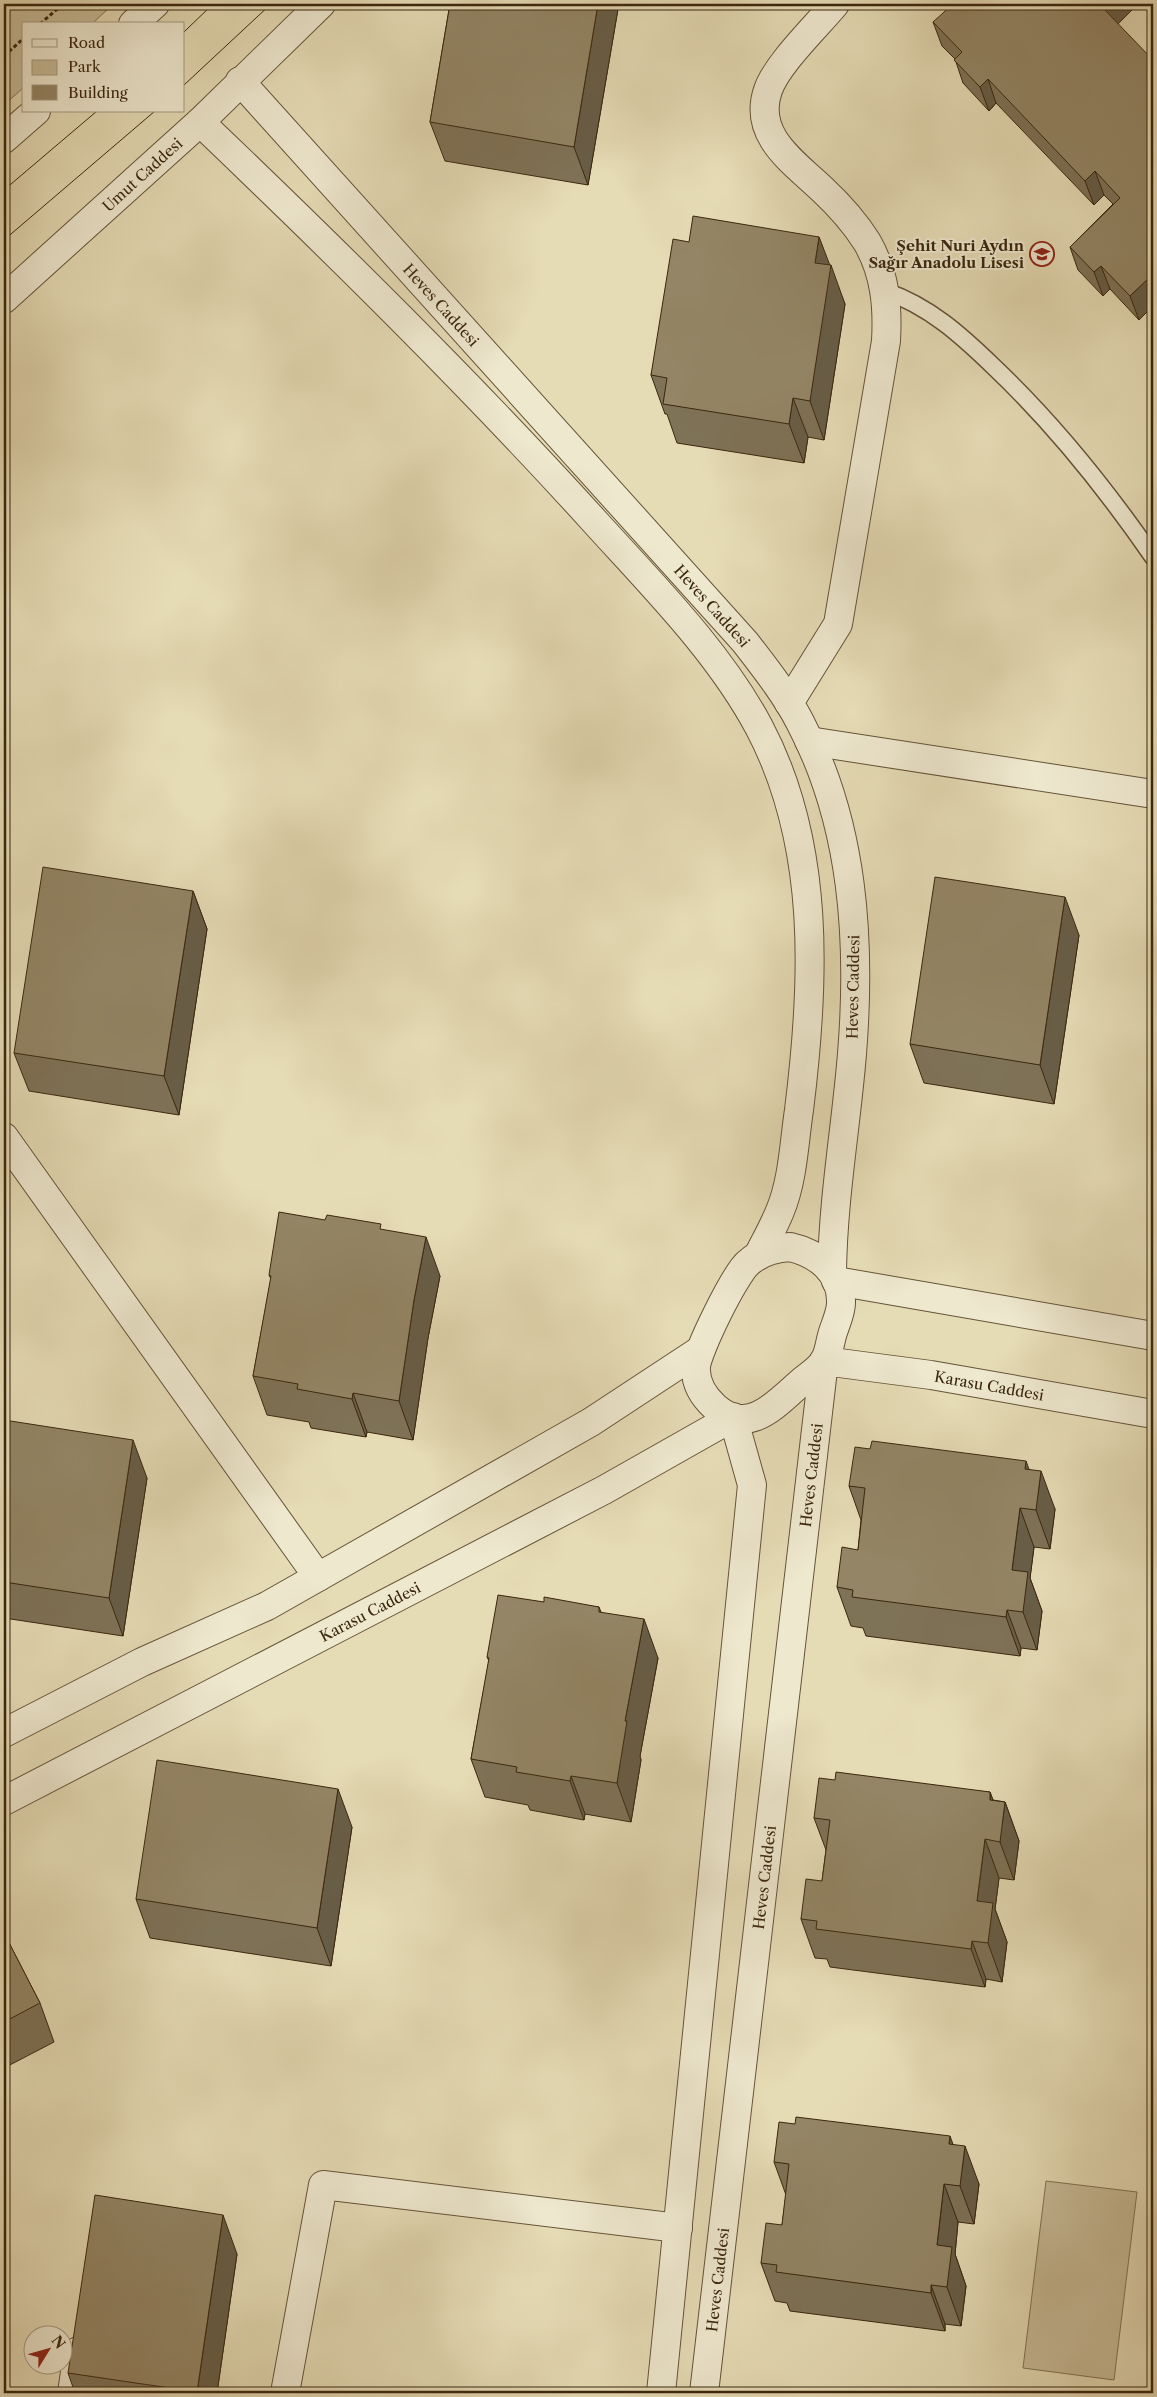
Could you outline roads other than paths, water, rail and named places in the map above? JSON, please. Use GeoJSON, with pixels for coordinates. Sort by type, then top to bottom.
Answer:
{"type":"FeatureCollection","features":[{"type":"Feature","properties":{"kind":"street"},"geometry":{"type":"LineString","coordinates":[[135,22],[155,4]]}},
{"type":"Feature","properties":{"kind":"street","name":"Umut Caddesi"},"geometry":{"type":"LineString","coordinates":[[4,299],[200,122],[321,4]]}},
{"type":"Feature","properties":{"kind":"street"},"geometry":{"type":"LineString","coordinates":[[789,703],[838,624],[886,341],[888,316],[885,291],[879,267],[859,230],[824,191],[785,157],[774,142],[768,126],[765,109],[767,93],[774,77],[836,4]]}},
{"type":"Feature","properties":{"kind":"street","name":"Heves Caddesi"},"geometry":{"type":"LineString","coordinates":[[240,81],[745,642],[789,703],[809,741],[834,804],[844,845],[854,928],[855,990],[852,1052],[834,1207],[834,1276]]}},
{"type":"Feature","properties":{"kind":"street"},"geometry":{"type":"LineString","coordinates":[[4,140],[35,112]]}},
{"type":"Feature","properties":{"kind":"street"},"geometry":{"type":"LineString","coordinates":[[200,122],[425,341],[534,455],[705,648],[734,686],[759,727],[782,780],[794,815],[803,860],[808,907],[810,981],[806,1055],[791,1171],[781,1209],[759,1254]]}},
{"type":"Feature","properties":{"kind":"street"},"geometry":{"type":"LineString","coordinates":[[809,741],[1153,794]]}},
{"type":"Feature","properties":{"kind":"street"},"geometry":{"type":"LineString","coordinates":[[4,1137],[318,1577]]}},
{"type":"Feature","properties":{"kind":"street"},"geometry":{"type":"LineString","coordinates":[[790,1247],[805,1250],[820,1259],[834,1276],[841,1304],[824,1361],[763,1416],[748,1419],[733,1417],[719,1410],[706,1399],[698,1384],[696,1367],[700,1350],[746,1264],[759,1254],[774,1248],[790,1247]]}},
{"type":"Feature","properties":{"kind":"street"},"geometry":{"type":"LineString","coordinates":[[834,1276],[1153,1336]]}},
{"type":"Feature","properties":{"kind":"street"},"geometry":{"type":"LineString","coordinates":[[4,1733],[142,1662],[267,1606],[591,1422],[700,1350]]}},
{"type":"Feature","properties":{"kind":"street","name":"Heves Caddesi"},"geometry":{"type":"LineString","coordinates":[[704,2393],[824,1361]]}},
{"type":"Feature","properties":{"kind":"street","name":"Karasu Caddesi"},"geometry":{"type":"LineString","coordinates":[[824,1361],[931,1375],[1153,1414]]}},
{"type":"Feature","properties":{"kind":"street"},"geometry":{"type":"LineString","coordinates":[[661,2393],[752,1485],[733,1417]]}},
{"type":"Feature","properties":{"kind":"street","name":"Karasu Caddesi"},"geometry":{"type":"LineString","coordinates":[[4,1801],[604,1490],[733,1417]]}},
{"type":"Feature","properties":{"kind":"street"},"geometry":{"type":"LineString","coordinates":[[285,2393],[324,2185],[678,2228]]}},
{"type":"Feature","properties":{"kind":"street"},"geometry":{"type":"LineString","coordinates":[[72,2393],[82,2324]]}},
{"type":"Feature","properties":{"kind":"lane"},"geometry":{"type":"LineString","coordinates":[[885,291],[908,299],[954,329],[1013,385],[1069,445],[1118,506],[1153,556]]}},
{"type":"Feature","properties":{"kind":"tram line"},"geometry":{"type":"LineString","coordinates":[[185,31],[213,4]]}},
{"type":"Feature","properties":{"kind":"tram line"},"geometry":{"type":"LineString","coordinates":[[185,84],[271,4]]}},
{"type":"Feature","properties":{"kind":"tram line"},"geometry":{"type":"LineString","coordinates":[[4,190],[96,112]]}},
{"type":"Feature","properties":{"kind":"tram line"},"geometry":{"type":"LineString","coordinates":[[4,240],[154,112]]}},
{"type":"Feature","properties":{"kind":"place","name":"Şehit Nuri Aydın Sağır Anadolu Lisesi"},"geometry":{"type":"Point","coordinates":[1042,254]}}]}
